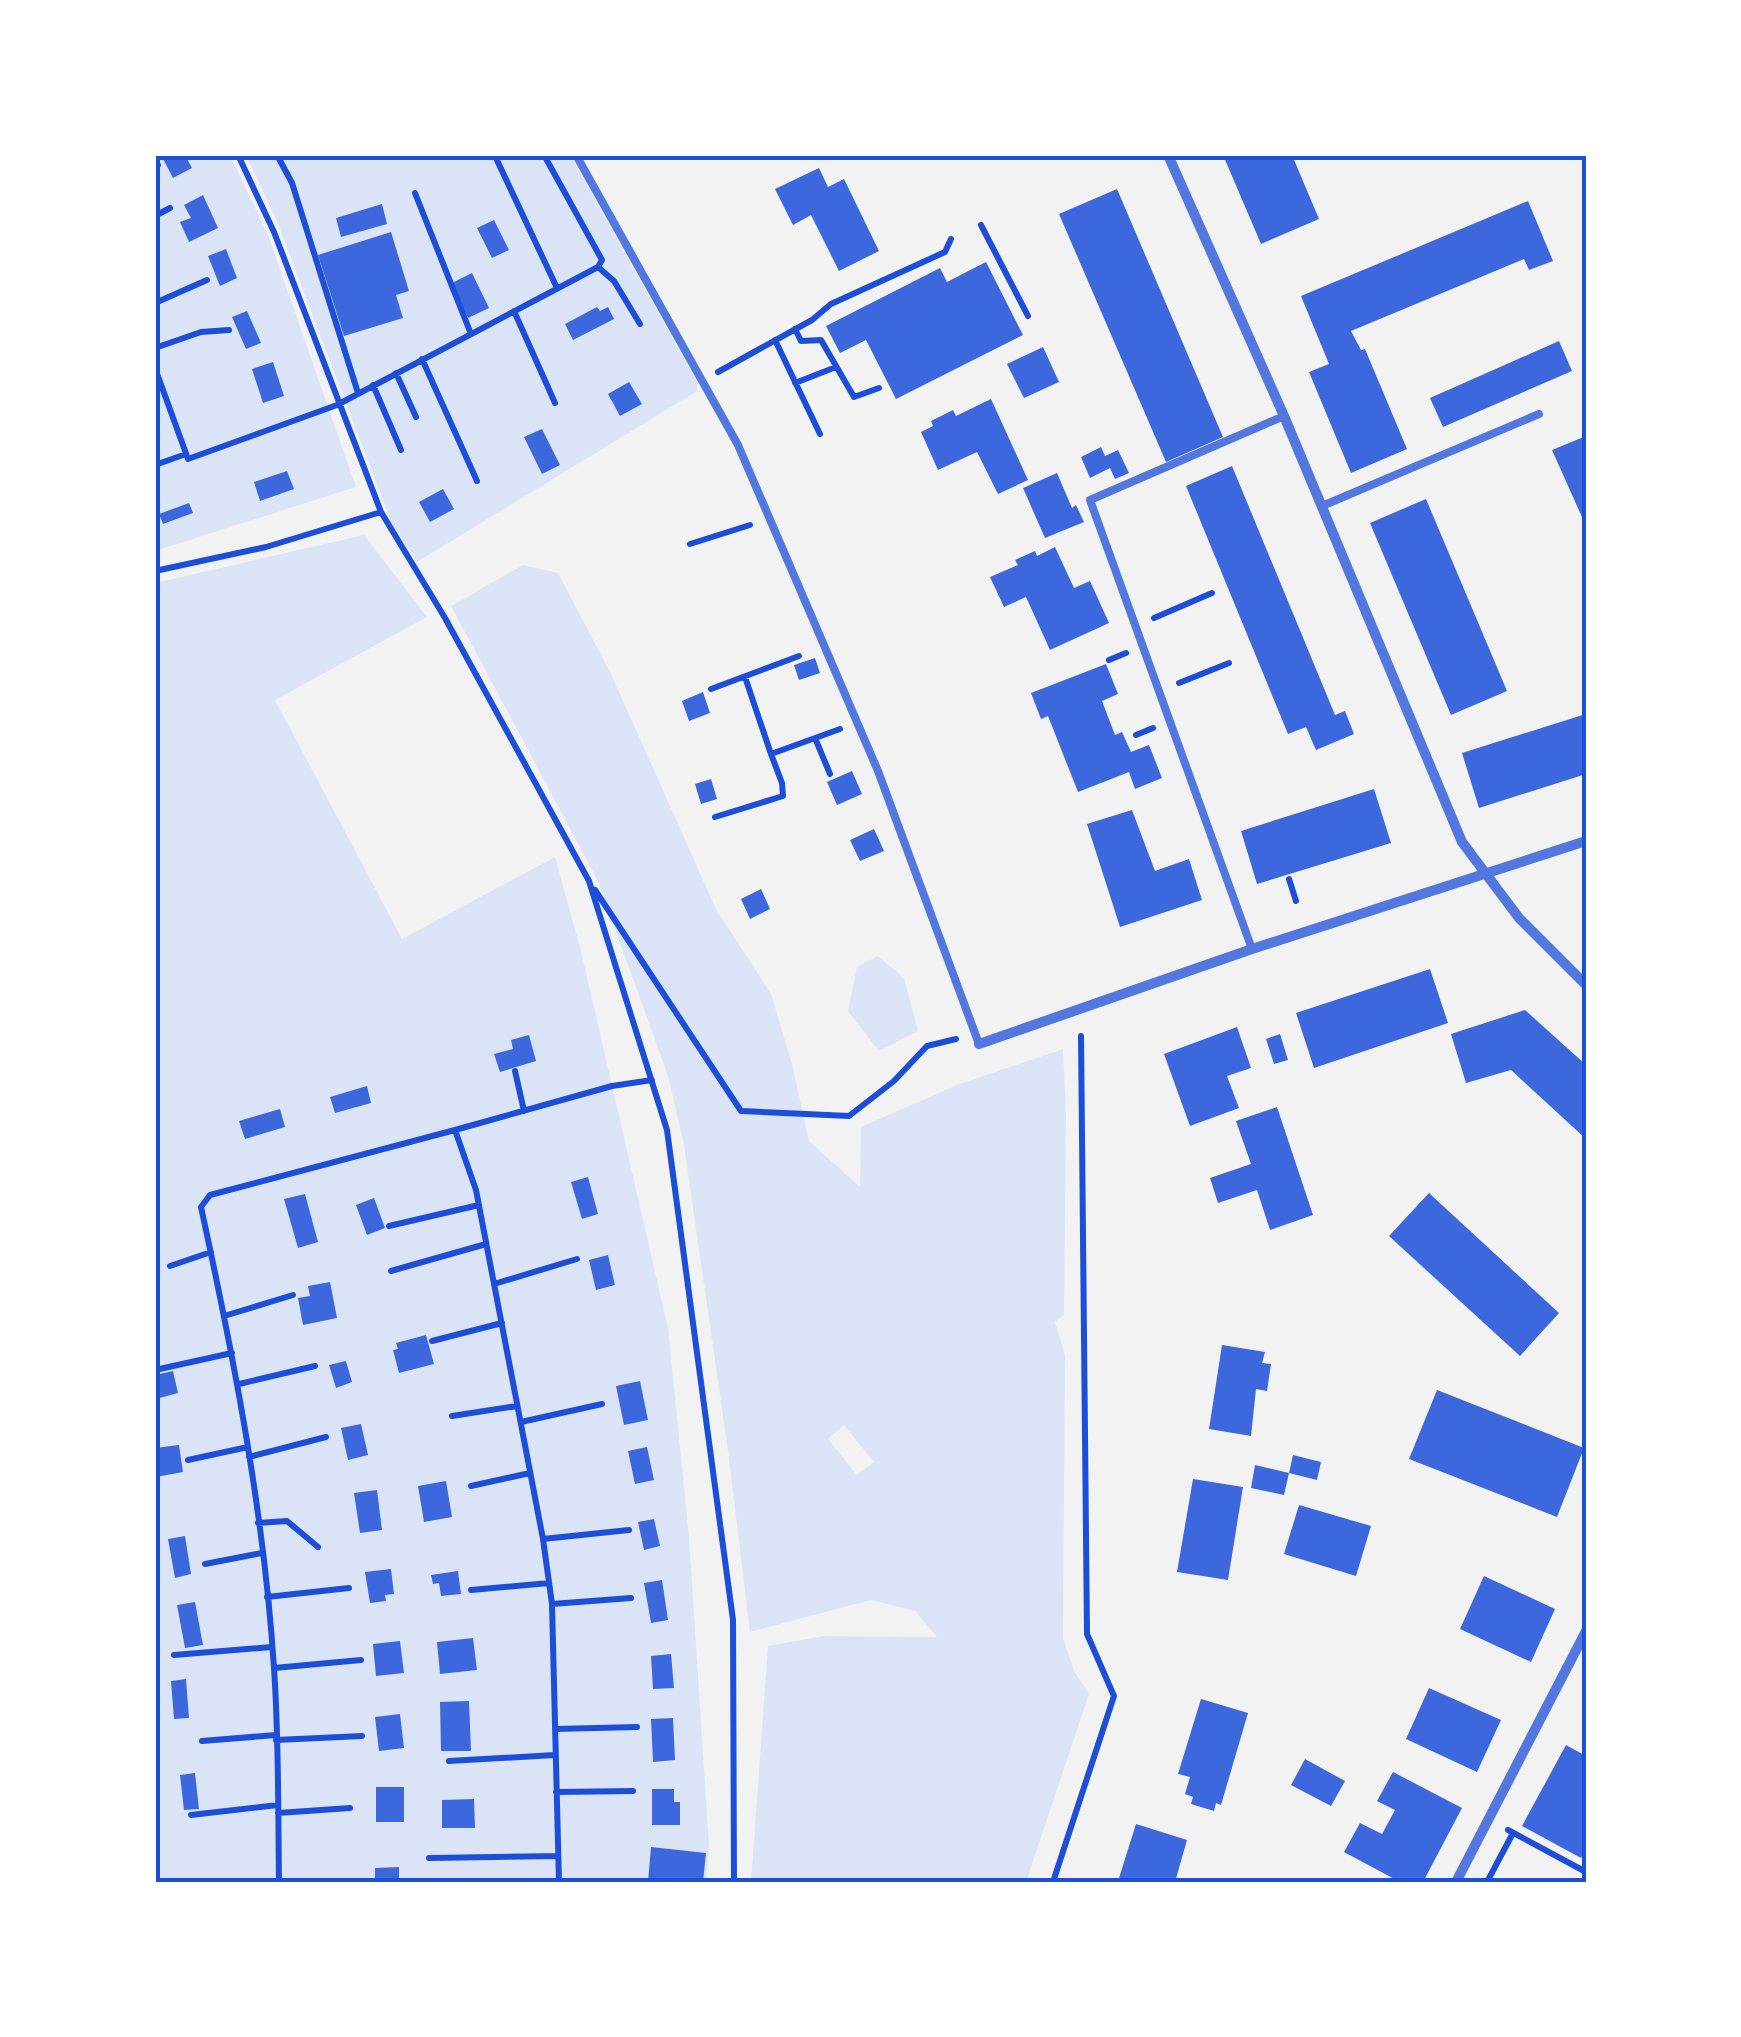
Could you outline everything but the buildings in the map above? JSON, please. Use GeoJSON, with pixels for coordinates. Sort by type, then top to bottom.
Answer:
{"type":"FeatureCollection","features":[{"type":"Feature","properties":{"kind":"street"},"geometry":{"type":"LineString","coordinates":[[1168,155],[1284,416],[1462,842],[1519,918],[1586,986]]}},
{"type":"Feature","properties":{"kind":"street"},"geometry":{"type":"LineString","coordinates":[[979,1044],[1252,949],[1586,841]]}},
{"type":"Feature","properties":{"kind":"street"},"geometry":{"type":"LineString","coordinates":[[1456,1882],[1586,1630]]}},
{"type":"Feature","properties":{"kind":"lane"},"geometry":{"type":"LineString","coordinates":[[576,155],[732,431],[771,517],[858,722],[979,1044]]}},
{"type":"Feature","properties":{"kind":"lane"},"geometry":{"type":"LineString","coordinates":[[1322,506],[1539,414]]}},
{"type":"Feature","properties":{"kind":"lane"},"geometry":{"type":"LineString","coordinates":[[1252,949],[1090,500],[1284,416]]}},
{"type":"Feature","properties":{"kind":"path"},"geometry":{"type":"LineString","coordinates":[[238,155],[274,232],[380,512],[445,618],[589,881],[741,1111],[849,1116],[894,1081],[927,1046],[951,1038],[979,1044]]}},
{"type":"Feature","properties":{"kind":"path"},"geometry":{"type":"LineString","coordinates":[[277,155],[292,183],[358,393]]}},
{"type":"Feature","properties":{"kind":"path"},"geometry":{"type":"LineString","coordinates":[[155,368],[188,458],[337,404],[598,267],[602,260],[544,155]]}},
{"type":"Feature","properties":{"kind":"path"},"geometry":{"type":"LineString","coordinates":[[496,158],[557,288]]}},
{"type":"Feature","properties":{"kind":"path"},"geometry":{"type":"LineString","coordinates":[[415,193],[471,334]]}},
{"type":"Feature","properties":{"kind":"path"},"geometry":{"type":"LineString","coordinates":[[155,216],[170,208]]}},
{"type":"Feature","properties":{"kind":"path"},"geometry":{"type":"LineString","coordinates":[[982,225],[1028,316]]}},
{"type":"Feature","properties":{"kind":"path"},"geometry":{"type":"LineString","coordinates":[[704,380],[812,320],[831,304],[946,252],[951,238]]}},
{"type":"Feature","properties":{"kind":"path"},"geometry":{"type":"LineString","coordinates":[[598,267],[614,281],[640,324]]}},
{"type":"Feature","properties":{"kind":"path"},"geometry":{"type":"LineString","coordinates":[[155,303],[208,280]]}},
{"type":"Feature","properties":{"kind":"path"},"geometry":{"type":"LineString","coordinates":[[514,311],[555,404]]}},
{"type":"Feature","properties":{"kind":"path"},"geometry":{"type":"LineString","coordinates":[[796,329],[801,340],[821,340],[854,397],[878,388]]}},
{"type":"Feature","properties":{"kind":"path"},"geometry":{"type":"LineString","coordinates":[[155,348],[201,332],[228,330]]}},
{"type":"Feature","properties":{"kind":"path"},"geometry":{"type":"LineString","coordinates":[[775,340],[820,434]]}},
{"type":"Feature","properties":{"kind":"path"},"geometry":{"type":"LineString","coordinates":[[422,360],[477,482]]}},
{"type":"Feature","properties":{"kind":"path"},"geometry":{"type":"LineString","coordinates":[[795,383],[836,367]]}},
{"type":"Feature","properties":{"kind":"path"},"geometry":{"type":"LineString","coordinates":[[396,373],[416,417]]}},
{"type":"Feature","properties":{"kind":"path"},"geometry":{"type":"LineString","coordinates":[[372,385],[401,450]]}},
{"type":"Feature","properties":{"kind":"path"},"geometry":{"type":"LineString","coordinates":[[155,465],[186,454]]}},
{"type":"Feature","properties":{"kind":"path"},"geometry":{"type":"LineString","coordinates":[[155,571],[266,547],[380,512]]}},
{"type":"Feature","properties":{"kind":"path"},"geometry":{"type":"LineString","coordinates":[[690,544],[771,517]]}},
{"type":"Feature","properties":{"kind":"path"},"geometry":{"type":"LineString","coordinates":[[1136,626],[1212,593]]}},
{"type":"Feature","properties":{"kind":"path"},"geometry":{"type":"LineString","coordinates":[[711,689],[799,656]]}},
{"type":"Feature","properties":{"kind":"path"},"geometry":{"type":"LineString","coordinates":[[1159,691],[1229,663]]}},
{"type":"Feature","properties":{"kind":"path"},"geometry":{"type":"LineString","coordinates":[[715,818],[783,796],[782,783],[745,677]]}},
{"type":"Feature","properties":{"kind":"path"},"geometry":{"type":"LineString","coordinates":[[771,754],[858,722]]}},
{"type":"Feature","properties":{"kind":"path"},"geometry":{"type":"LineString","coordinates":[[815,738],[830,774]]}},
{"type":"Feature","properties":{"kind":"path"},"geometry":{"type":"LineString","coordinates":[[1289,879],[1296,901]]}},
{"type":"Feature","properties":{"kind":"path"},"geometry":{"type":"LineString","coordinates":[[589,881],[668,1130],[733,1620],[734,1882]]}},
{"type":"Feature","properties":{"kind":"path"},"geometry":{"type":"LineString","coordinates":[[1053,1882],[1114,1696],[1088,1634],[1081,1036]]}},
{"type":"Feature","properties":{"kind":"path"},"geometry":{"type":"LineString","coordinates":[[515,1071],[524,1111]]}},
{"type":"Feature","properties":{"kind":"path"},"geometry":{"type":"LineString","coordinates":[[298,1882],[279,1882],[274,1668],[267,1596],[238,1384],[201,1206],[210,1195],[612,1086],[652,1080]]}},
{"type":"Feature","properties":{"kind":"path"},"geometry":{"type":"LineString","coordinates":[[454,1130],[479,1205],[543,1539],[552,1604],[559,1882]]}},
{"type":"Feature","properties":{"kind":"path"},"geometry":{"type":"LineString","coordinates":[[389,1226],[479,1205]]}},
{"type":"Feature","properties":{"kind":"path"},"geometry":{"type":"LineString","coordinates":[[391,1271],[486,1244]]}},
{"type":"Feature","properties":{"kind":"path"},"geometry":{"type":"LineString","coordinates":[[170,1266],[211,1252]]}},
{"type":"Feature","properties":{"kind":"path"},"geometry":{"type":"LineString","coordinates":[[494,1284],[577,1259]]}},
{"type":"Feature","properties":{"kind":"path"},"geometry":{"type":"LineString","coordinates":[[224,1316],[292,1295]]}},
{"type":"Feature","properties":{"kind":"path"},"geometry":{"type":"LineString","coordinates":[[432,1340],[502,1323]]}},
{"type":"Feature","properties":{"kind":"path"},"geometry":{"type":"LineString","coordinates":[[155,1370],[232,1353]]}},
{"type":"Feature","properties":{"kind":"path"},"geometry":{"type":"LineString","coordinates":[[238,1384],[315,1366]]}},
{"type":"Feature","properties":{"kind":"path"},"geometry":{"type":"LineString","coordinates":[[520,1422],[602,1404]]}},
{"type":"Feature","properties":{"kind":"path"},"geometry":{"type":"LineString","coordinates":[[452,1416],[517,1406]]}},
{"type":"Feature","properties":{"kind":"path"},"geometry":{"type":"LineString","coordinates":[[249,1457],[326,1437]]}},
{"type":"Feature","properties":{"kind":"path"},"geometry":{"type":"LineString","coordinates":[[188,1460],[248,1447]]}},
{"type":"Feature","properties":{"kind":"path"},"geometry":{"type":"LineString","coordinates":[[471,1486],[530,1474]]}},
{"type":"Feature","properties":{"kind":"path"},"geometry":{"type":"LineString","coordinates":[[258,1523],[286,1521],[318,1547]]}},
{"type":"Feature","properties":{"kind":"path"},"geometry":{"type":"LineString","coordinates":[[543,1539],[629,1530]]}},
{"type":"Feature","properties":{"kind":"path"},"geometry":{"type":"LineString","coordinates":[[204,1564],[262,1554]]}},
{"type":"Feature","properties":{"kind":"path"},"geometry":{"type":"LineString","coordinates":[[471,1590],[549,1582]]}},
{"type":"Feature","properties":{"kind":"path"},"geometry":{"type":"LineString","coordinates":[[267,1596],[349,1588]]}},
{"type":"Feature","properties":{"kind":"path"},"geometry":{"type":"LineString","coordinates":[[552,1604],[631,1598]]}},
{"type":"Feature","properties":{"kind":"path"},"geometry":{"type":"LineString","coordinates":[[174,1656],[272,1647]]}},
{"type":"Feature","properties":{"kind":"path"},"geometry":{"type":"LineString","coordinates":[[274,1668],[361,1660]]}},
{"type":"Feature","properties":{"kind":"path"},"geometry":{"type":"LineString","coordinates":[[554,1730],[637,1727]]}},
{"type":"Feature","properties":{"kind":"path"},"geometry":{"type":"LineString","coordinates":[[202,1741],[362,1736]]}},
{"type":"Feature","properties":{"kind":"path"},"geometry":{"type":"LineString","coordinates":[[450,1760],[556,1755]]}},
{"type":"Feature","properties":{"kind":"path"},"geometry":{"type":"LineString","coordinates":[[556,1792],[633,1790]]}},
{"type":"Feature","properties":{"kind":"path"},"geometry":{"type":"LineString","coordinates":[[192,1814],[350,1808]]}},
{"type":"Feature","properties":{"kind":"path"},"geometry":{"type":"LineString","coordinates":[[1488,1820],[1586,1872]]}},
{"type":"Feature","properties":{"kind":"path"},"geometry":{"type":"LineString","coordinates":[[1487,1882],[1513,1833]]}},
{"type":"Feature","properties":{"kind":"path"},"geometry":{"type":"LineString","coordinates":[[429,1858],[558,1856]]}},
{"type":"Feature","properties":{"kind":"shaded area"},"geometry":{"type":"Polygon","coordinates":[[[155,155],[230,155],[268,235],[356,487],[155,551],[155,155]]]}},
{"type":"Feature","properties":{"kind":"shaded area"},"geometry":{"type":"Polygon","coordinates":[[[246,155],[570,155],[697,382],[697,391],[417,562],[391,522],[276,219],[246,155]]]}},
{"type":"Feature","properties":{"kind":"shaded area"},"geometry":{"type":"Polygon","coordinates":[[[364,535],[427,617],[275,700],[402,939],[555,857],[581,951],[668,1328],[689,1537],[709,1846],[706,1882],[155,1882],[155,583],[364,535]]]}},
{"type":"Feature","properties":{"kind":"shaded area"},"geometry":{"type":"Polygon","coordinates":[[[523,565],[558,573],[611,674],[716,909],[771,994],[809,1141],[860,1187],[861,1127],[957,1085],[1063,1049],[1064,1315],[1055,1322],[1065,1355],[1063,1638],[1074,1671],[1089,1694],[1026,1882],[751,1882],[768,1646],[824,1636],[937,1637],[915,1611],[871,1600],[750,1632],[684,1145],[668,1076],[597,879],[451,606],[523,565]],[[844,1425],[828,1439],[857,1475],[874,1462],[844,1425]]]}},
{"type":"Feature","properties":{"kind":"shaded area"},"geometry":{"type":"Polygon","coordinates":[[[878,956],[904,978],[918,1031],[879,1051],[848,1011],[857,967],[878,956]]]}}]}
